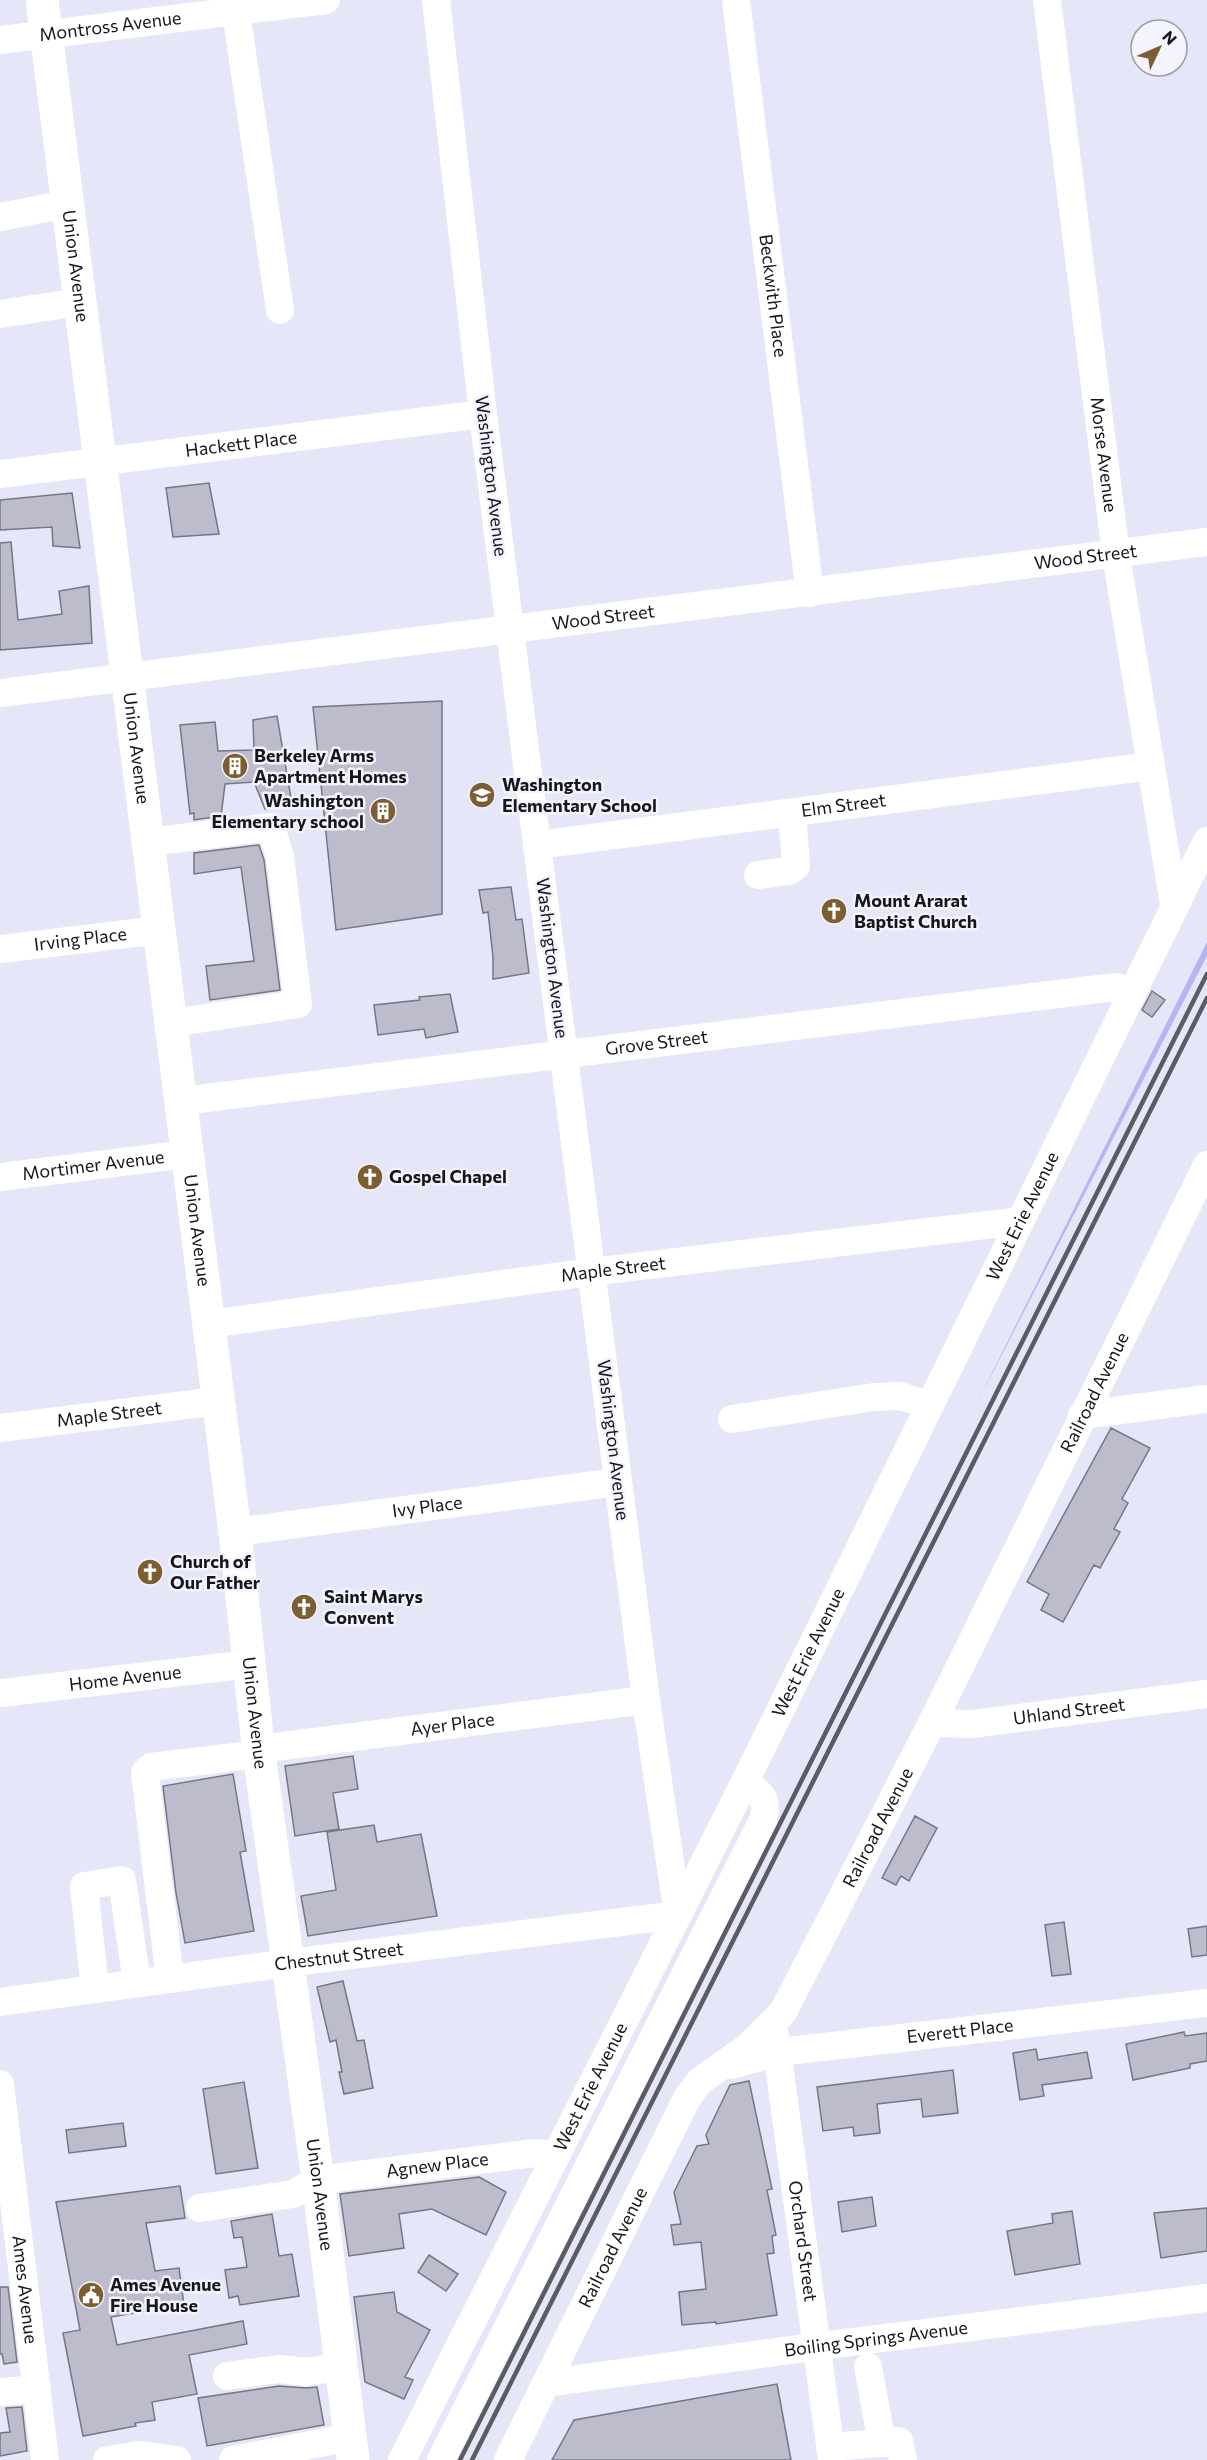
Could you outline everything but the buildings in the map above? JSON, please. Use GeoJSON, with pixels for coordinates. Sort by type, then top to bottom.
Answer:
{"type":"FeatureCollection","features":[{"type":"Feature","properties":{"kind":"main road","name":"Union Avenue"},"geometry":{"type":"LineString","coordinates":[[42,0],[182,1101],[235,1532],[259,1752],[342,2366],[350,2454]]}},
{"type":"Feature","properties":{"kind":"street","name":"Montross Avenue"},"geometry":{"type":"LineString","coordinates":[[0,40],[326,0]]}},
{"type":"Feature","properties":{"kind":"street","name":"Washington Avenue"},"geometry":{"type":"LineString","coordinates":[[436,0],[483,414],[537,845],[646,1701],[678,1915]]}},
{"type":"Feature","properties":{"kind":"street","name":"Beckwith Place"},"geometry":{"type":"LineString","coordinates":[[736,0],[810,593]]}},
{"type":"Feature","properties":{"kind":"street","name":"Morse Avenue"},"geometry":{"type":"LineString","coordinates":[[1047,0],[1116,555],[1174,905]]}},
{"type":"Feature","properties":{"kind":"street"},"geometry":{"type":"LineString","coordinates":[[236,12],[280,310]]}},
{"type":"Feature","properties":{"kind":"street"},"geometry":{"type":"LineString","coordinates":[[0,218],[67,204]]}},
{"type":"Feature","properties":{"kind":"street"},"geometry":{"type":"LineString","coordinates":[[0,314],[81,302]]}},
{"type":"Feature","properties":{"kind":"street","name":"Hackett Place"},"geometry":{"type":"LineString","coordinates":[[0,474],[483,414]]}},
{"type":"Feature","properties":{"kind":"street","name":"Wood Street"},"geometry":{"type":"LineString","coordinates":[[0,693],[1207,542]]}},
{"type":"Feature","properties":{"kind":"street","name":"Elm Street"},"geometry":{"type":"LineString","coordinates":[[537,845],[1150,765]]}},
{"type":"Feature","properties":{"kind":"street"},"geometry":{"type":"LineString","coordinates":[[758,875],[789,871],[796,866],[792,812]]}},
{"type":"Feature","properties":{"kind":"street"},"geometry":{"type":"LineString","coordinates":[[148,842],[272,827],[280,857],[298,1004],[171,1023]]}},
{"type":"Feature","properties":{"kind":"street","name":"West Erie Avenue"},"geometry":{"type":"LineString","coordinates":[[402,2460],[746,1782],[1207,841]]}},
{"type":"Feature","properties":{"kind":"street","name":"Irving Place"},"geometry":{"type":"LineString","coordinates":[[0,950],[160,930]]}},
{"type":"Feature","properties":{"kind":"street","name":"Grove Street"},"geometry":{"type":"LineString","coordinates":[[182,1101],[1115,987],[1133,990]]}},
{"type":"Feature","properties":{"kind":"street","name":"Mortimer Avenue"},"geometry":{"type":"LineString","coordinates":[[0,1177],[187,1154]]}},
{"type":"Feature","properties":{"kind":"street","name":"Railroad Avenue"},"geometry":{"type":"LineString","coordinates":[[508,2460],[687,2098],[700,2081],[747,2047],[783,2012],[932,1723],[1207,1165]]}},
{"type":"Feature","properties":{"kind":"street","name":"Maple Street"},"geometry":{"type":"LineString","coordinates":[[209,1324],[591,1272],[1020,1221]]}},
{"type":"Feature","properties":{"kind":"street"},"geometry":{"type":"LineString","coordinates":[[732,1419],[874,1397],[900,1396],[929,1405]]}},
{"type":"Feature","properties":{"kind":"street"},"geometry":{"type":"LineString","coordinates":[[1082,1415],[1207,1399]]}},
{"type":"Feature","properties":{"kind":"street","name":"Maple Street"},"geometry":{"type":"LineString","coordinates":[[0,1428],[218,1401]]}},
{"type":"Feature","properties":{"kind":"street","name":"Ivy Place"},"geometry":{"type":"LineString","coordinates":[[235,1532],[618,1482]]}},
{"type":"Feature","properties":{"kind":"street","name":"Home Avenue"},"geometry":{"type":"LineString","coordinates":[[0,1693],[250,1664]]}},
{"type":"Feature","properties":{"kind":"street","name":"Uhland Street"},"geometry":{"type":"LineString","coordinates":[[932,1723],[972,1724],[1207,1694]]}},
{"type":"Feature","properties":{"kind":"street","name":"Ayer Place"},"geometry":{"type":"LineString","coordinates":[[170,1979],[145,1773],[151,1767],[646,1701]]}},
{"type":"Feature","properties":{"kind":"street"},"geometry":{"type":"LineString","coordinates":[[441,2460],[763,1820],[766,1807],[762,1795],[746,1782]]}},
{"type":"Feature","properties":{"kind":"street"},"geometry":{"type":"LineString","coordinates":[[95,1989],[84,1886],[122,1880],[137,1983]]}},
{"type":"Feature","properties":{"kind":"street","name":"Chestnut Street"},"geometry":{"type":"LineString","coordinates":[[0,2002],[288,1963],[678,1915]]}},
{"type":"Feature","properties":{"kind":"street"},"geometry":{"type":"LineString","coordinates":[[0,1996],[0,2012]]}},
{"type":"Feature","properties":{"kind":"street","name":"Everett Place"},"geometry":{"type":"LineString","coordinates":[[716,2068],[778,2052],[1207,2003]]}},
{"type":"Feature","properties":{"kind":"street","name":"Orchard Street"},"geometry":{"type":"LineString","coordinates":[[773,2024],[831,2454]]}},
{"type":"Feature","properties":{"kind":"street","name":"Ames Avenue"},"geometry":{"type":"LineString","coordinates":[[1,2097],[8,2223],[37,2389],[45,2460]]}},
{"type":"Feature","properties":{"kind":"street","name":"Agnew Place"},"geometry":{"type":"LineString","coordinates":[[318,2180],[535,2153],[557,2155]]}},
{"type":"Feature","properties":{"kind":"street"},"geometry":{"type":"LineString","coordinates":[[201,2208],[293,2194],[318,2180]]}},
{"type":"Feature","properties":{"kind":"street","name":"Boiling Springs Avenue"},"geometry":{"type":"LineString","coordinates":[[546,2383],[815,2346],[1207,2298]]}},
{"type":"Feature","properties":{"kind":"street"},"geometry":{"type":"LineString","coordinates":[[227,2376],[279,2369],[307,2372],[342,2366]]}},
{"type":"Feature","properties":{"kind":"street"},"geometry":{"type":"LineString","coordinates":[[831,2454],[908,2455],[868,2367]]}},
{"type":"Feature","properties":{"kind":"street"},"geometry":{"type":"LineString","coordinates":[[0,2392],[37,2389]]}},
{"type":"Feature","properties":{"kind":"street"},"geometry":{"type":"LineString","coordinates":[[233,2460],[350,2454]]}},
{"type":"Feature","properties":{"kind":"street"},"geometry":{"type":"LineString","coordinates":[[107,2460],[140,2455],[177,2460]]}},
{"type":"Feature","properties":{"kind":"shaded area"},"geometry":{"type":"Polygon","coordinates":[[[1207,942],[1207,956],[974,1409],[1207,942]]]}},
{"type":"Feature","properties":{"kind":"railway"},"geometry":{"type":"LineString","coordinates":[[460,2460],[1207,974]]}},
{"type":"Feature","properties":{"kind":"railway"},"geometry":{"type":"LineString","coordinates":[[472,2460],[1207,998]]}},
{"type":"Feature","properties":{"kind":"place","name":"Berkeley Arms Apartment Homes"},"geometry":{"type":"Point","coordinates":[235,766]}},
{"type":"Feature","properties":{"kind":"place","name":"Washington Elementary School"},"geometry":{"type":"Point","coordinates":[482,795]}},
{"type":"Feature","properties":{"kind":"place","name":"Washington Elementary school"},"geometry":{"type":"Point","coordinates":[383,811]}},
{"type":"Feature","properties":{"kind":"place","name":"Mount Ararat Baptist Church"},"geometry":{"type":"Point","coordinates":[834,911]}},
{"type":"Feature","properties":{"kind":"place","name":"Gospel Chapel"},"geometry":{"type":"Point","coordinates":[370,1177]}},
{"type":"Feature","properties":{"kind":"place","name":"Church of Our Father"},"geometry":{"type":"Point","coordinates":[150,1572]}},
{"type":"Feature","properties":{"kind":"place","name":"Saint Marys Convent"},"geometry":{"type":"Point","coordinates":[304,1607]}},
{"type":"Feature","properties":{"kind":"place","name":"Ames Avenue Fire House"},"geometry":{"type":"Point","coordinates":[91,2295]}}]}
